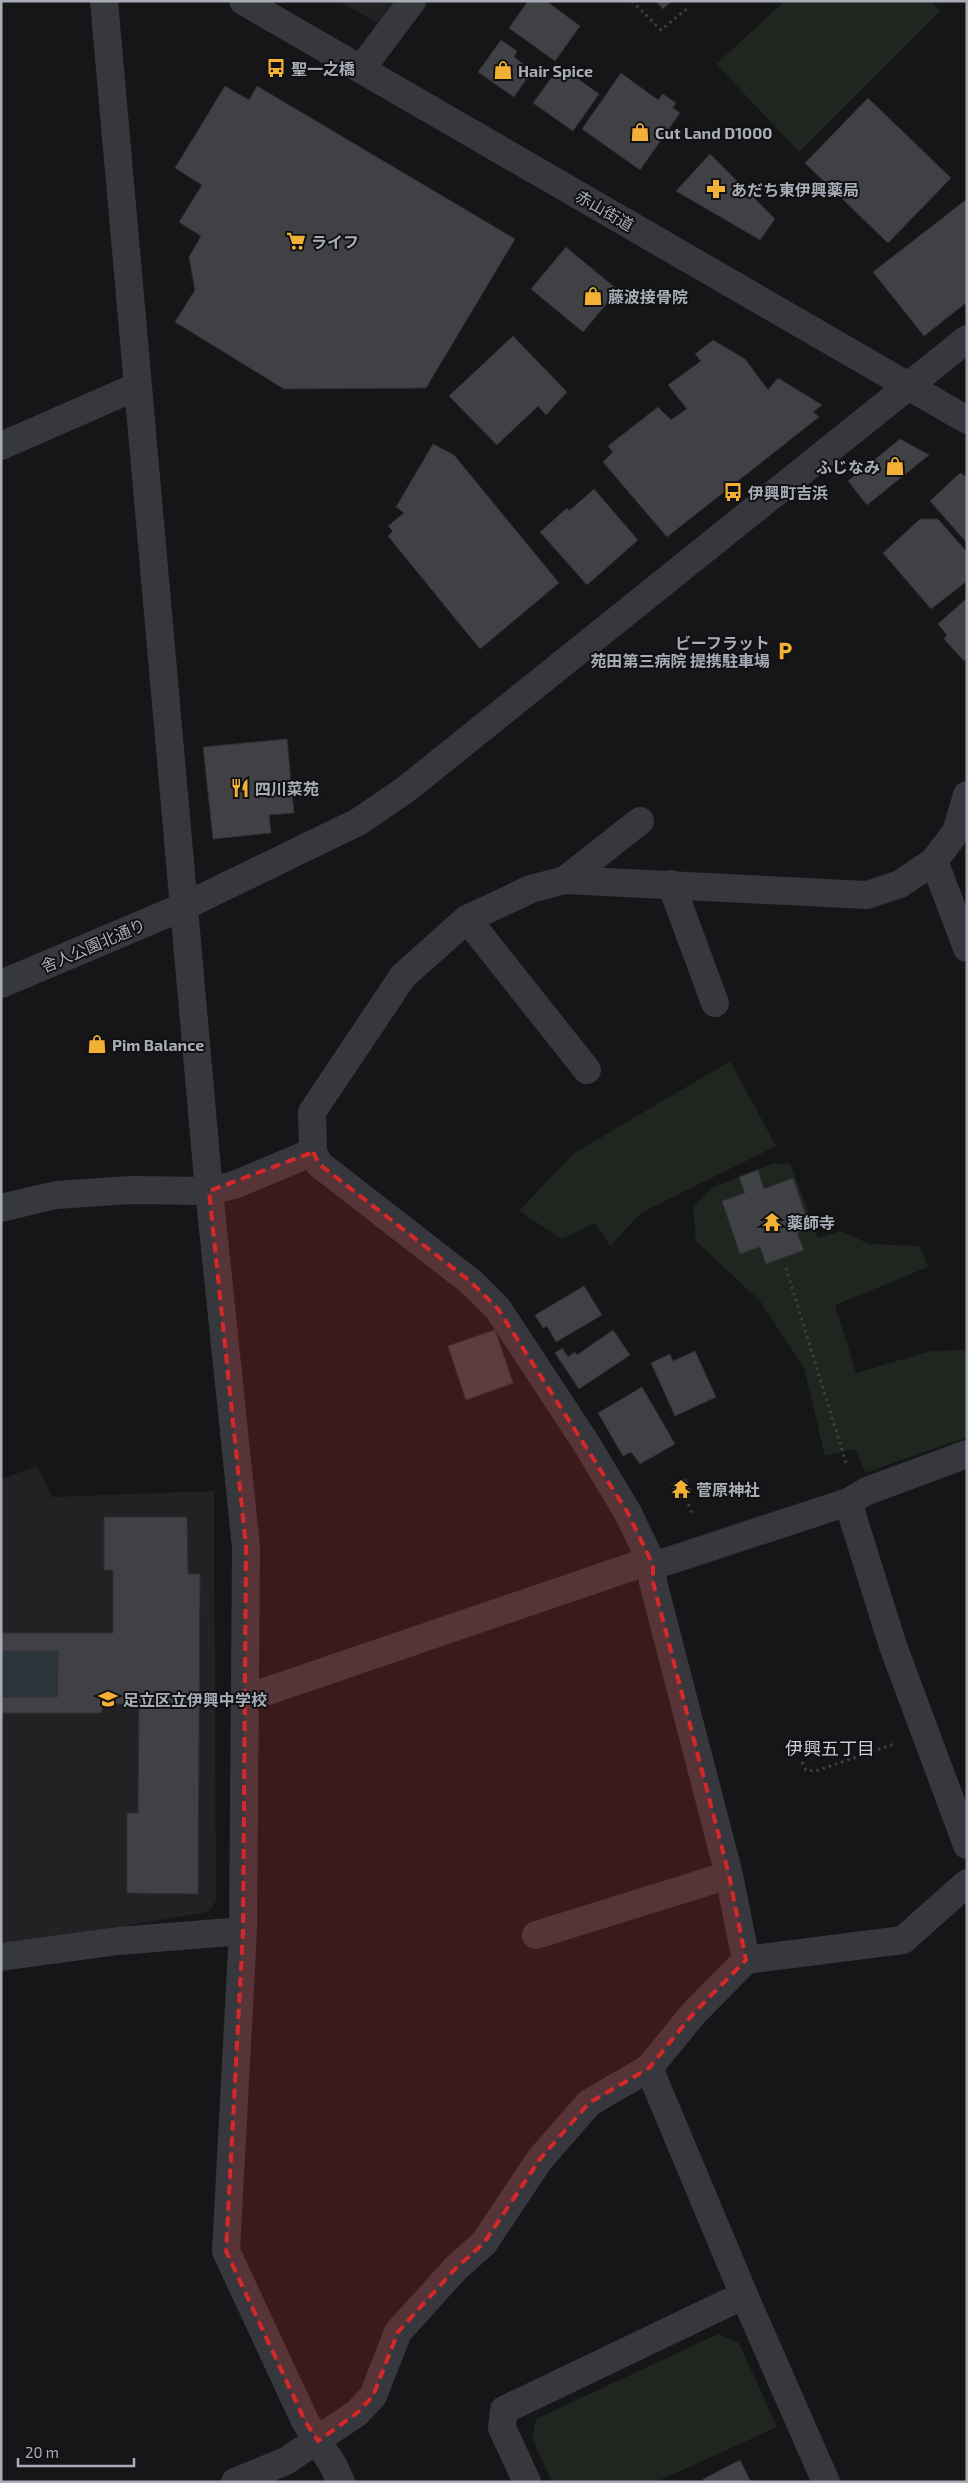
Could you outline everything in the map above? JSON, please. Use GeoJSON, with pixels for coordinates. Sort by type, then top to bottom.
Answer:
{"type":"FeatureCollection","features":[{"type":"Feature","properties":{"kind":"street"},"geometry":{"type":"LineString","coordinates":[[104,1],[209,1191],[246,1547],[243,1931],[226,2250],[305,2421],[333,2465],[340,2482]]}},
{"type":"Feature","properties":{"kind":"street","name":"赤山街道"},"geometry":{"type":"LineString","coordinates":[[243,1],[967,420]]}},
{"type":"Feature","properties":{"kind":"street"},"geometry":{"type":"LineString","coordinates":[[362,69],[412,1]]}},
{"type":"Feature","properties":{"kind":"street","name":"舎人公園北通り"},"geometry":{"type":"LineString","coordinates":[[1,984],[185,906],[358,822],[406,790],[967,339]]}},
{"type":"Feature","properties":{"kind":"street"},"geometry":{"type":"LineString","coordinates":[[1,446],[138,386]]}},
{"type":"Feature","properties":{"kind":"street"},"geometry":{"type":"LineString","coordinates":[[746,1960],[729,1875],[653,1582],[653,1565],[628,1512],[586,1443],[498,1309],[471,1282],[319,1164],[313,1152],[312,1112],[403,976],[467,919],[531,889],[565,880],[867,895],[900,884],[934,861],[956,832],[967,795]]}},
{"type":"Feature","properties":{"kind":"street"},"geometry":{"type":"LineString","coordinates":[[565,880],[640,821]]}},
{"type":"Feature","properties":{"kind":"street"},"geometry":{"type":"LineString","coordinates":[[934,861],[967,948]]}},
{"type":"Feature","properties":{"kind":"street"},"geometry":{"type":"LineString","coordinates":[[671,884],[715,1003]]}},
{"type":"Feature","properties":{"kind":"street"},"geometry":{"type":"LineString","coordinates":[[467,919],[587,1070]]}},
{"type":"Feature","properties":{"kind":"street"},"geometry":{"type":"LineString","coordinates":[[1,1208],[56,1195],[131,1190],[209,1191],[234,1185],[313,1152]]}},
{"type":"Feature","properties":{"kind":"street"},"geometry":{"type":"LineString","coordinates":[[244,1699],[640,1564],[653,1565],[852,1500],[867,1490],[967,1454]]}},
{"type":"Feature","properties":{"kind":"street"},"geometry":{"type":"LineString","coordinates":[[852,1500],[893,1646],[967,1845]]}},
{"type":"Feature","properties":{"kind":"street"},"geometry":{"type":"LineString","coordinates":[[536,1935],[729,1875]]}},
{"type":"Feature","properties":{"kind":"street"},"geometry":{"type":"LineString","coordinates":[[235,2482],[286,2461],[357,2413],[373,2396],[398,2332],[456,2268],[484,2243],[540,2159],[589,2103],[649,2068],[693,2014],[746,1960],[904,1940],[967,1882]]}},
{"type":"Feature","properties":{"kind":"street"},"geometry":{"type":"LineString","coordinates":[[1,1957],[118,1941],[243,1931]]}},
{"type":"Feature","properties":{"kind":"street"},"geometry":{"type":"LineString","coordinates":[[649,2068],[744,2295],[826,2482]]}},
{"type":"Feature","properties":{"kind":"street"},"geometry":{"type":"LineString","coordinates":[[527,2482],[502,2428],[504,2410],[744,2295]]}},
{"type":"Feature","properties":{"kind":"path"},"geometry":{"type":"LineString","coordinates":[[632,1],[660,30],[689,7]]}},
{"type":"Feature","properties":{"kind":"path"},"geometry":{"type":"LineString","coordinates":[[786,1268],[852,1500]]}},
{"type":"Feature","properties":{"kind":"path"},"geometry":{"type":"LineString","coordinates":[[802,1762],[806,1770],[816,1771],[925,1734]]}},
{"type":"Feature","properties":{"kind":"highlighted area"},"geometry":{"type":"Polygon","coordinates":[[[313,1152],[319,1164],[471,1282],[498,1309],[628,1513],[653,1565],[653,1582],[729,1875],[746,1960],[693,2014],[649,2068],[589,2103],[540,2159],[484,2243],[456,2268],[398,2332],[373,2396],[357,2413],[318,2441],[305,2421],[226,2251],[243,1931],[246,1547],[209,1191],[313,1152]]]}},
{"type":"Feature","properties":{"kind":"shaded area"},"geometry":{"type":"Polygon","coordinates":[[[339,1],[394,1],[377,23],[339,1]]]}},
{"type":"Feature","properties":{"kind":"shaded area"},"geometry":{"type":"Polygon","coordinates":[[[785,1],[930,1],[940,11],[799,152],[716,64],[785,1]]]}},
{"type":"Feature","properties":{"kind":"shaded area"},"geometry":{"type":"Polygon","coordinates":[[[730,1061],[776,1146],[641,1213],[610,1246],[595,1223],[562,1239],[519,1211],[573,1154],[730,1061]]]}},
{"type":"Feature","properties":{"kind":"shaded area"},"geometry":{"type":"Polygon","coordinates":[[[790,1163],[818,1238],[841,1231],[869,1244],[920,1246],[928,1267],[835,1305],[856,1373],[931,1351],[967,1350],[967,1437],[865,1473],[856,1449],[825,1456],[804,1368],[760,1301],[696,1241],[693,1208],[711,1188],[772,1164],[790,1163]]]}},
{"type":"Feature","properties":{"kind":"shaded area","name":"足立区立伊興中学校"},"geometry":{"type":"Polygon","coordinates":[[[37,1466],[52,1497],[214,1491],[216,1901],[208,1912],[1,1947],[1,1479],[37,1466]]]}},
{"type":"Feature","properties":{"kind":"shaded area"},"geometry":{"type":"Polygon","coordinates":[[[1,1651],[58,1651],[57,1697],[1,1697],[1,1651]]]}},
{"type":"Feature","properties":{"kind":"shaded area"},"geometry":{"type":"Polygon","coordinates":[[[718,2334],[739,2343],[777,2427],[656,2482],[552,2482],[532,2438],[536,2419],[718,2334]]]}},
{"type":"Feature","properties":{"kind":"building"},"geometry":{"type":"Polygon","coordinates":[[[528,1],[546,1],[580,26],[555,61],[509,28],[528,1]]]}},
{"type":"Feature","properties":{"kind":"building"},"geometry":{"type":"Polygon","coordinates":[[[656,1],[672,1],[663,9],[656,1]]]}},
{"type":"Feature","properties":{"kind":"building"},"geometry":{"type":"Polygon","coordinates":[[[501,40],[517,51],[514,57],[532,71],[514,97],[478,72],[501,40]]]}},
{"type":"Feature","properties":{"kind":"building"},"geometry":{"type":"Polygon","coordinates":[[[560,66],[599,94],[573,131],[533,103],[560,66]]]}},
{"type":"Feature","properties":{"kind":"building"},"geometry":{"type":"Polygon","coordinates":[[[621,73],[658,100],[663,94],[676,103],[673,108],[680,113],[640,170],[582,129],[621,73]]]}},
{"type":"Feature","properties":{"kind":"building"},"geometry":{"type":"Polygon","coordinates":[[[225,86],[249,100],[257,86],[515,239],[426,388],[284,389],[175,322],[195,290],[189,257],[201,236],[179,222],[202,185],[175,168],[225,86]]]}},
{"type":"Feature","properties":{"kind":"building"},"geometry":{"type":"Polygon","coordinates":[[[868,98],[951,178],[888,243],[805,163],[868,98]]]}},
{"type":"Feature","properties":{"kind":"building"},"geometry":{"type":"Polygon","coordinates":[[[710,154],[775,219],[760,240],[676,191],[710,154]]]}},
{"type":"Feature","properties":{"kind":"building"},"geometry":{"type":"Polygon","coordinates":[[[967,199],[967,302],[924,336],[873,272],[967,199]]]}},
{"type":"Feature","properties":{"kind":"building"},"geometry":{"type":"Polygon","coordinates":[[[566,247],[618,290],[583,332],[531,289],[566,247]]]}},
{"type":"Feature","properties":{"kind":"building"},"geometry":{"type":"Polygon","coordinates":[[[513,336],[567,392],[546,415],[538,406],[497,445],[449,396],[513,336]]]}},
{"type":"Feature","properties":{"kind":"building"},"geometry":{"type":"Polygon","coordinates":[[[713,340],[745,359],[768,390],[778,378],[822,405],[813,412],[819,417],[667,537],[603,462],[613,452],[608,446],[658,407],[671,420],[687,409],[668,385],[701,361],[695,354],[713,340]]]}},
{"type":"Feature","properties":{"kind":"building"},"geometry":{"type":"Polygon","coordinates":[[[900,439],[929,455],[867,505],[848,481],[900,439]]]}},
{"type":"Feature","properties":{"kind":"building"},"geometry":{"type":"Polygon","coordinates":[[[433,444],[454,455],[559,583],[480,649],[388,536],[393,531],[388,526],[404,513],[396,507],[433,444]]]}},
{"type":"Feature","properties":{"kind":"building"},"geometry":{"type":"Polygon","coordinates":[[[960,473],[967,477],[967,543],[930,501],[960,473]]]}},
{"type":"Feature","properties":{"kind":"building"},"geometry":{"type":"Polygon","coordinates":[[[594,489],[638,540],[587,585],[540,532],[567,508],[569,511],[594,489]]]}},
{"type":"Feature","properties":{"kind":"building"},"geometry":{"type":"Polygon","coordinates":[[[920,519],[938,519],[967,552],[967,581],[931,609],[883,553],[920,519]]]}},
{"type":"Feature","properties":{"kind":"building"},"geometry":{"type":"Polygon","coordinates":[[[967,598],[967,659],[964,661],[944,639],[947,635],[938,624],[967,598]]]}},
{"type":"Feature","properties":{"kind":"building"},"geometry":{"type":"Polygon","coordinates":[[[287,739],[294,813],[269,815],[271,833],[213,839],[203,747],[287,739]]]}},
{"type":"Feature","properties":{"kind":"building"},"geometry":{"type":"Polygon","coordinates":[[[758,1170],[764,1189],[793,1178],[810,1228],[797,1233],[804,1250],[766,1264],[760,1247],[740,1254],[722,1201],[745,1193],[739,1177],[758,1170]]]}},
{"type":"Feature","properties":{"kind":"building"},"geometry":{"type":"Polygon","coordinates":[[[584,1286],[602,1315],[556,1342],[547,1326],[543,1328],[535,1315],[584,1286]]]}},
{"type":"Feature","properties":{"kind":"building"},"geometry":{"type":"Polygon","coordinates":[[[495,1330],[513,1383],[466,1400],[448,1346],[495,1330]]]}},
{"type":"Feature","properties":{"kind":"building"},"geometry":{"type":"Polygon","coordinates":[[[613,1330],[630,1355],[579,1389],[555,1353],[562,1348],[568,1357],[575,1352],[577,1355],[613,1330]]]}},
{"type":"Feature","properties":{"kind":"building"},"geometry":{"type":"Polygon","coordinates":[[[695,1351],[716,1397],[675,1416],[651,1363],[670,1354],[673,1361],[695,1351]]]}},
{"type":"Feature","properties":{"kind":"building"},"geometry":{"type":"Polygon","coordinates":[[[642,1387],[675,1444],[640,1464],[631,1452],[623,1456],[598,1413],[642,1387]]]}},
{"type":"Feature","properties":{"kind":"building"},"geometry":{"type":"Polygon","coordinates":[[[686,1479],[692,1493],[678,1500],[671,1485],[686,1479]]]}},
{"type":"Feature","properties":{"kind":"building"},"geometry":{"type":"Polygon","coordinates":[[[104,1517],[187,1517],[188,1574],[200,1574],[198,1894],[127,1893],[127,1813],[138,1813],[139,1704],[102,1704],[102,1713],[1,1713],[1,1697],[57,1697],[58,1651],[1,1651],[1,1633],[113,1633],[113,1570],[104,1570],[104,1517]]]}},
{"type":"Feature","properties":{"kind":"building"},"geometry":{"type":"Polygon","coordinates":[[[740,2460],[751,2482],[705,2482],[703,2479],[740,2460]]]}},
{"type":"Feature","properties":{"kind":"place","name":"聖一之橋"},"geometry":{"type":"Point","coordinates":[276,68]}},
{"type":"Feature","properties":{"kind":"place","name":"Hair Spice"},"geometry":{"type":"Point","coordinates":[503,70]}},
{"type":"Feature","properties":{"kind":"place","name":"Cut Land D1000"},"geometry":{"type":"Point","coordinates":[640,132]}},
{"type":"Feature","properties":{"kind":"place","name":"あだち東伊興薬局"},"geometry":{"type":"Point","coordinates":[716,189]}},
{"type":"Feature","properties":{"kind":"place","name":"ライフ"},"geometry":{"type":"Point","coordinates":[296,241]}},
{"type":"Feature","properties":{"kind":"place","name":"藤波接骨院"},"geometry":{"type":"Point","coordinates":[593,296]}},
{"type":"Feature","properties":{"kind":"place","name":"ふじなみ"},"geometry":{"type":"Point","coordinates":[895,466]}},
{"type":"Feature","properties":{"kind":"place","name":"伊興町吉浜"},"geometry":{"type":"Point","coordinates":[733,492]}},
{"type":"Feature","properties":{"kind":"place","name":"ビーフラット 苑田第三病院 提携駐車場"},"geometry":{"type":"Point","coordinates":[785,651]}},
{"type":"Feature","properties":{"kind":"place","name":"四川菜苑"},"geometry":{"type":"Point","coordinates":[240,788]}},
{"type":"Feature","properties":{"kind":"place","name":"Pim Balance"},"geometry":{"type":"Point","coordinates":[97,1044]}},
{"type":"Feature","properties":{"kind":"place","name":"薬師寺"},"geometry":{"type":"Point","coordinates":[772,1222]}},
{"type":"Feature","properties":{"kind":"place","name":"菅原神社"},"geometry":{"type":"Point","coordinates":[681,1489]}},
{"type":"Feature","properties":{"kind":"place","name":"足立区立伊興中学校"},"geometry":{"type":"Point","coordinates":[108,1699]}},
{"type":"Feature","properties":{"kind":"district","name":"伊興五丁目"},"geometry":{"type":"Point","coordinates":[830,1748]}}]}
